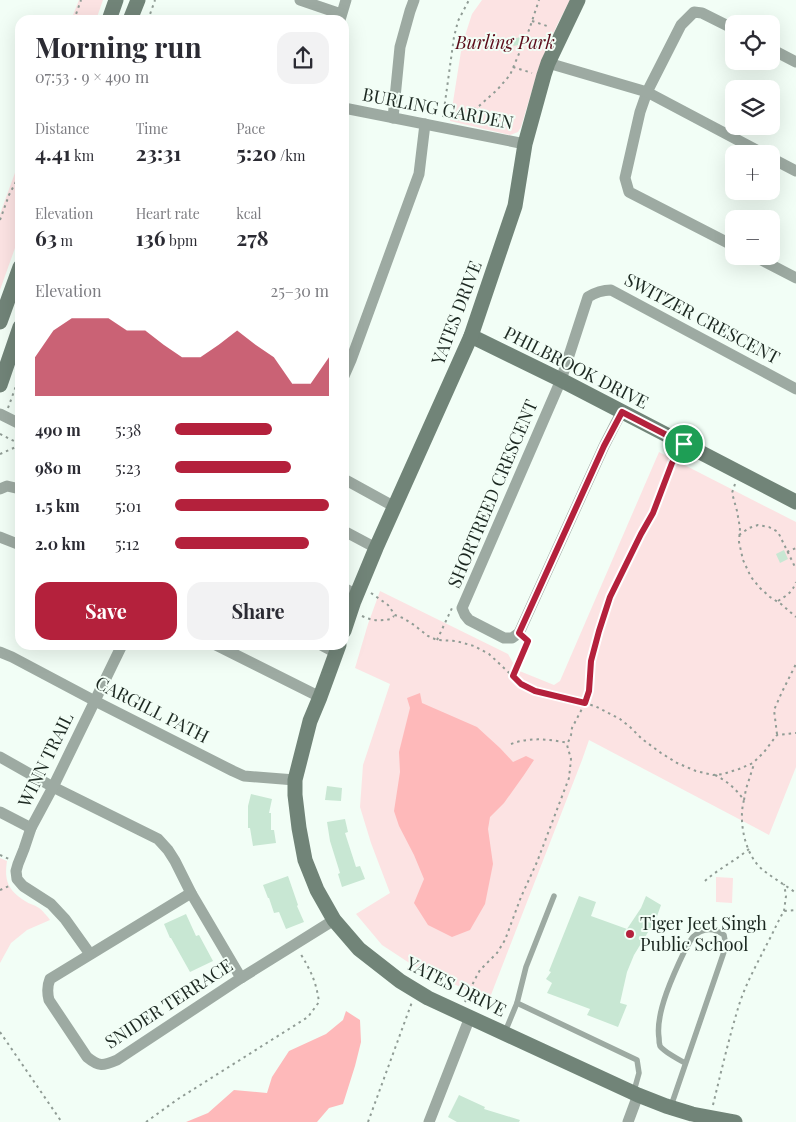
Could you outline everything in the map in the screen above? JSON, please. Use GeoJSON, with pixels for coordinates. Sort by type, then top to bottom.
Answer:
{"type":"FeatureCollection","features":[{"type":"Feature","properties":{"kind":"street"},"geometry":{"type":"LineString","coordinates":[[111,15],[116,0]]}},
{"type":"Feature","properties":{"kind":"street"},"geometry":{"type":"LineString","coordinates":[[132,15],[138,0]]}},
{"type":"Feature","properties":{"kind":"street"},"geometry":{"type":"LineString","coordinates":[[300,0],[336,15]]}},
{"type":"Feature","properties":{"kind":"street"},"geometry":{"type":"LineString","coordinates":[[342,15],[346,0]]}},
{"type":"Feature","properties":{"kind":"street"},"geometry":{"type":"LineString","coordinates":[[393,118],[400,47],[414,0]]}},
{"type":"Feature","properties":{"kind":"street","name":"YATES DRIVE"},"geometry":{"type":"LineString","coordinates":[[349,617],[354,590],[395,507],[471,336],[515,206],[525,144],[546,69],[578,0]]}},
{"type":"Feature","properties":{"kind":"street"},"geometry":{"type":"LineString","coordinates":[[725,24],[702,13],[694,12],[681,25],[647,92],[640,112],[625,178],[628,192],[725,241]]}},
{"type":"Feature","properties":{"kind":"street"},"geometry":{"type":"LineString","coordinates":[[780,54],[796,62]]}},
{"type":"Feature","properties":{"kind":"street"},"geometry":{"type":"LineString","coordinates":[[546,69],[647,92],[747,145]]}},
{"type":"Feature","properties":{"kind":"street","name":"BURLING GARDEN"},"geometry":{"type":"LineString","coordinates":[[349,109],[525,144]]}},
{"type":"Feature","properties":{"kind":"street"},"geometry":{"type":"LineString","coordinates":[[349,366],[419,174],[425,124]]}},
{"type":"Feature","properties":{"kind":"street"},"geometry":{"type":"LineString","coordinates":[[780,163],[796,171]]}},
{"type":"Feature","properties":{"kind":"street"},"geometry":{"type":"LineString","coordinates":[[771,265],[796,278]]}},
{"type":"Feature","properties":{"kind":"street"},"geometry":{"type":"LineString","coordinates":[[0,322],[15,281]]}},
{"type":"Feature","properties":{"kind":"street","name":"SWITZER CRESCENT"},"geometry":{"type":"LineString","coordinates":[[561,380],[588,297],[596,292],[611,290],[796,389]]}},
{"type":"Feature","properties":{"kind":"street","name":"PHILBROOK DRIVE"},"geometry":{"type":"LineString","coordinates":[[471,336],[561,380],[796,502]]}},
{"type":"Feature","properties":{"kind":"street"},"geometry":{"type":"LineString","coordinates":[[0,385],[15,342]]}},
{"type":"Feature","properties":{"kind":"street","name":"SHORTREED CRESCENT"},"geometry":{"type":"LineString","coordinates":[[519,633],[512,638],[504,638],[469,620],[462,608],[561,380]]}},
{"type":"Feature","properties":{"kind":"street"},"geometry":{"type":"LineString","coordinates":[[519,633],[604,446],[622,412]]}},
{"type":"Feature","properties":{"kind":"street"},"geometry":{"type":"LineString","coordinates":[[2,415],[15,422]]}},
{"type":"Feature","properties":{"kind":"street"},"geometry":{"type":"LineString","coordinates":[[349,482],[395,507]]}},
{"type":"Feature","properties":{"kind":"street"},"geometry":{"type":"LineString","coordinates":[[0,489],[7,486],[15,488]]}},
{"type":"Feature","properties":{"kind":"street"},"geometry":{"type":"LineString","coordinates":[[349,534],[376,548]]}},
{"type":"Feature","properties":{"kind":"street"},"geometry":{"type":"LineString","coordinates":[[0,537],[15,543]]}},
{"type":"Feature","properties":{"kind":"street","name":"WINN TRAIL"},"geometry":{"type":"LineString","coordinates":[[90,954],[65,919],[51,904],[23,886],[17,879],[16,871],[31,828],[120,650]]}},
{"type":"Feature","properties":{"kind":"street"},"geometry":{"type":"LineString","coordinates":[[226,650],[320,698]]}},
{"type":"Feature","properties":{"kind":"street","name":"YATES DRIVE"},"geometry":{"type":"LineString","coordinates":[[337,650],[310,721],[295,780],[299,828],[306,860],[317,890],[334,920],[359,949],[400,981],[428,998],[670,1108],[735,1122]]}},
{"type":"Feature","properties":{"kind":"street","name":"CARGILL PATH"},"geometry":{"type":"LineString","coordinates":[[0,652],[244,776],[295,780]]}},
{"type":"Feature","properties":{"kind":"street"},"geometry":{"type":"LineString","coordinates":[[0,758],[53,787],[158,839],[176,860],[190,892],[241,978]]}},
{"type":"Feature","properties":{"kind":"street"},"geometry":{"type":"LineString","coordinates":[[0,812],[31,828]]}},
{"type":"Feature","properties":{"kind":"street","name":"SNIDER TERRACE"},"geometry":{"type":"LineString","coordinates":[[190,892],[50,979],[47,992],[49,1000],[87,1057],[94,1063],[102,1065],[117,1060],[241,978],[334,920]]}},
{"type":"Feature","properties":{"kind":"street"},"geometry":{"type":"LineString","coordinates":[[429,1122],[465,1015]]}},
{"type":"Feature","properties":{"kind":"street"},"geometry":{"type":"LineString","coordinates":[[628,1122],[636,1094]]}},
{"type":"Feature","properties":{"kind":"lane"},"geometry":{"type":"LineString","coordinates":[[504,1033],[517,1003],[526,968],[554,896]]}},
{"type":"Feature","properties":{"kind":"lane"},"geometry":{"type":"LineString","coordinates":[[670,1108],[726,946],[724,935],[717,929],[699,932],[692,938],[667,991],[660,1015],[658,1033],[660,1046],[685,1063]]}},
{"type":"Feature","properties":{"kind":"lane"},"geometry":{"type":"LineString","coordinates":[[517,1003],[637,1060],[639,1073],[636,1094]]}},
{"type":"Feature","properties":{"kind":"path"},"geometry":{"type":"LineString","coordinates":[[76,15],[82,0]]}},
{"type":"Feature","properties":{"kind":"path"},"geometry":{"type":"LineString","coordinates":[[150,15],[155,0]]}},
{"type":"Feature","properties":{"kind":"path"},"geometry":{"type":"LineString","coordinates":[[442,128],[454,37],[458,21],[469,0]]}},
{"type":"Feature","properties":{"kind":"path"},"geometry":{"type":"LineString","coordinates":[[442,128],[479,106],[510,75],[539,0]]}},
{"type":"Feature","properties":{"kind":"path"},"geometry":{"type":"LineString","coordinates":[[532,21],[547,26]]}},
{"type":"Feature","properties":{"kind":"path"},"geometry":{"type":"LineString","coordinates":[[513,68],[546,69]]}},
{"type":"Feature","properties":{"kind":"path"},"geometry":{"type":"LineString","coordinates":[[0,220],[15,184]]}},
{"type":"Feature","properties":{"kind":"path"},"geometry":{"type":"LineString","coordinates":[[2,415],[15,386]]}},
{"type":"Feature","properties":{"kind":"path"},"geometry":{"type":"LineString","coordinates":[[0,434],[15,442]]}},
{"type":"Feature","properties":{"kind":"path"},"geometry":{"type":"LineString","coordinates":[[465,1015],[474,981],[480,970],[497,953],[505,940],[569,778],[570,759],[568,743],[572,728],[589,691],[591,661],[610,597],[653,513],[672,463],[684,444]]}},
{"type":"Feature","properties":{"kind":"path"},"geometry":{"type":"LineString","coordinates":[[0,454],[15,447]]}},
{"type":"Feature","properties":{"kind":"path"},"geometry":{"type":"LineString","coordinates":[[740,473],[732,493],[738,511],[739,542],[743,560],[751,577],[760,588],[796,618]]}},
{"type":"Feature","properties":{"kind":"path"},"geometry":{"type":"LineString","coordinates":[[739,535],[749,528],[758,525],[769,527],[778,532],[796,569]]}},
{"type":"Feature","properties":{"kind":"path"},"geometry":{"type":"LineString","coordinates":[[787,552],[796,548]]}},
{"type":"Feature","properties":{"kind":"path"},"geometry":{"type":"LineString","coordinates":[[777,601],[787,596],[793,590],[796,582]]}},
{"type":"Feature","properties":{"kind":"path"},"geometry":{"type":"LineString","coordinates":[[354,590],[388,605],[395,616],[403,618],[428,636],[437,640],[456,641],[474,646],[489,654],[521,684],[535,691],[595,706],[620,719],[660,753],[696,771],[725,780],[744,800]]}},
{"type":"Feature","properties":{"kind":"path"},"geometry":{"type":"LineString","coordinates":[[437,640],[451,608],[462,608]]}},
{"type":"Feature","properties":{"kind":"path"},"geometry":{"type":"LineString","coordinates":[[351,612],[372,621],[391,619],[395,616]]}},
{"type":"Feature","properties":{"kind":"path"},"geometry":{"type":"LineString","coordinates":[[513,676],[528,641],[519,633]]}},
{"type":"Feature","properties":{"kind":"path"},"geometry":{"type":"LineString","coordinates":[[713,775],[739,769],[754,762],[777,735],[774,710],[796,664]]}},
{"type":"Feature","properties":{"kind":"path"},"geometry":{"type":"LineString","coordinates":[[777,735],[796,733]]}},
{"type":"Feature","properties":{"kind":"path"},"geometry":{"type":"LineString","coordinates":[[511,744],[521,740],[552,740],[568,743]]}},
{"type":"Feature","properties":{"kind":"path"},"geometry":{"type":"LineString","coordinates":[[754,762],[742,808],[744,836],[752,857],[762,869],[796,893]]}},
{"type":"Feature","properties":{"kind":"path"},"geometry":{"type":"LineString","coordinates":[[705,881],[713,873],[737,859],[749,849]]}},
{"type":"Feature","properties":{"kind":"path"},"geometry":{"type":"LineString","coordinates":[[710,1118],[725,1052],[739,1004],[776,924],[784,911],[786,896],[784,884]]}},
{"type":"Feature","properties":{"kind":"path"},"geometry":{"type":"LineString","coordinates":[[784,911],[796,910]]}},
{"type":"Feature","properties":{"kind":"path"},"geometry":{"type":"LineString","coordinates":[[146,1122],[178,1099],[308,1017],[319,1002],[317,985],[308,966],[294,945]]}},
{"type":"Feature","properties":{"kind":"path"},"geometry":{"type":"LineString","coordinates":[[368,1122],[416,991]]}},
{"type":"Feature","properties":{"kind":"path"},"geometry":{"type":"LineString","coordinates":[[0,1032],[62,1122]]}},
{"type":"Feature","properties":{"kind":"green space"},"geometry":{"type":"Polygon","coordinates":[[[79,0],[103,0],[98,15],[73,15],[79,0]]]}},
{"type":"Feature","properties":{"kind":"green space","name":"Burling Park"},"geometry":{"type":"Polygon","coordinates":[[[482,0],[570,0],[538,70],[521,127],[518,132],[510,135],[450,121],[462,45],[472,14],[482,0]]]}},
{"type":"Feature","properties":{"kind":"green space"},"geometry":{"type":"Polygon","coordinates":[[[15,173],[15,248],[0,290],[0,214],[15,173]]]}},
{"type":"Feature","properties":{"kind":"green space"},"geometry":{"type":"Polygon","coordinates":[[[659,452],[796,522],[796,767],[769,835],[589,740],[489,1000],[414,966],[382,945],[356,914],[390,893],[360,807],[363,765],[390,684],[355,668],[368,624],[380,591],[508,654],[517,670],[554,685],[560,681],[659,452]]]}},
{"type":"Feature","properties":{"kind":"green space"},"geometry":{"type":"Polygon","coordinates":[[[0,858],[7,861],[6,874],[11,889],[25,901],[39,908],[50,920],[27,930],[11,943],[0,963],[0,858]]]}},
{"type":"Feature","properties":{"kind":"green space"},"geometry":{"type":"Polygon","coordinates":[[[716,877],[733,878],[732,903],[716,902],[716,877]]]}},
{"type":"Feature","properties":{"kind":"shaded area"},"geometry":{"type":"Polygon","coordinates":[[[420,693],[422,703],[477,727],[513,762],[526,756],[534,760],[504,803],[490,817],[488,829],[493,864],[485,904],[470,930],[452,937],[428,925],[414,903],[424,879],[394,811],[400,772],[399,752],[410,708],[407,698],[420,693]]]}},
{"type":"Feature","properties":{"kind":"shaded area"},"geometry":{"type":"Polygon","coordinates":[[[346,1011],[360,1020],[361,1042],[343,1104],[329,1108],[317,1122],[186,1122],[208,1113],[234,1090],[267,1093],[272,1077],[289,1051],[326,1034],[343,1020],[346,1011]]]}},
{"type":"Feature","properties":{"kind":"building"},"geometry":{"type":"Polygon","coordinates":[[[521,37],[518,45],[514,46],[511,43],[512,39],[521,37]]]}},
{"type":"Feature","properties":{"kind":"building"},"geometry":{"type":"Polygon","coordinates":[[[784,550],[788,559],[780,563],[776,554],[784,550]]]}},
{"type":"Feature","properties":{"kind":"building"},"geometry":{"type":"Polygon","coordinates":[[[327,786],[342,788],[341,801],[325,800],[327,786]]]}},
{"type":"Feature","properties":{"kind":"building"},"geometry":{"type":"Polygon","coordinates":[[[251,794],[272,799],[269,813],[271,813],[271,830],[274,830],[276,843],[253,846],[250,828],[248,828],[248,806],[251,794]]]}},
{"type":"Feature","properties":{"kind":"building"},"geometry":{"type":"Polygon","coordinates":[[[345,819],[348,832],[345,833],[356,867],[360,866],[365,879],[342,887],[327,822],[345,819]]]}},
{"type":"Feature","properties":{"kind":"building"},"geometry":{"type":"Polygon","coordinates":[[[288,876],[304,922],[286,929],[279,912],[274,913],[263,885],[288,876]]]}},
{"type":"Feature","properties":{"kind":"building"},"geometry":{"type":"Polygon","coordinates":[[[579,896],[596,902],[591,916],[627,929],[641,908],[646,896],[661,905],[656,919],[634,955],[627,972],[620,1003],[627,1005],[618,1027],[587,1015],[590,1009],[547,993],[552,983],[546,979],[551,972],[549,971],[579,896]]]}},
{"type":"Feature","properties":{"kind":"building"},"geometry":{"type":"Polygon","coordinates":[[[186,914],[196,936],[199,935],[213,961],[190,972],[164,924],[186,914]]]}},
{"type":"Feature","properties":{"kind":"building"},"geometry":{"type":"Polygon","coordinates":[[[459,1095],[485,1107],[484,1109],[520,1120],[519,1122],[457,1122],[448,1117],[459,1095]]]}},
{"type":"Feature","properties":{"kind":"place","name":"Tiger Jeet Singh Public School"},"geometry":{"type":"Point","coordinates":[630,934]}},
{"type":"Feature","properties":{"kind":"route"},"geometry":{"type":"LineString","coordinates":[[622,412],[684,444],[672,463],[653,513],[610,597],[591,661],[589,691],[585,703],[535,691],[521,684],[513,676],[528,641],[519,633],[604,446],[622,412]]}}]}
